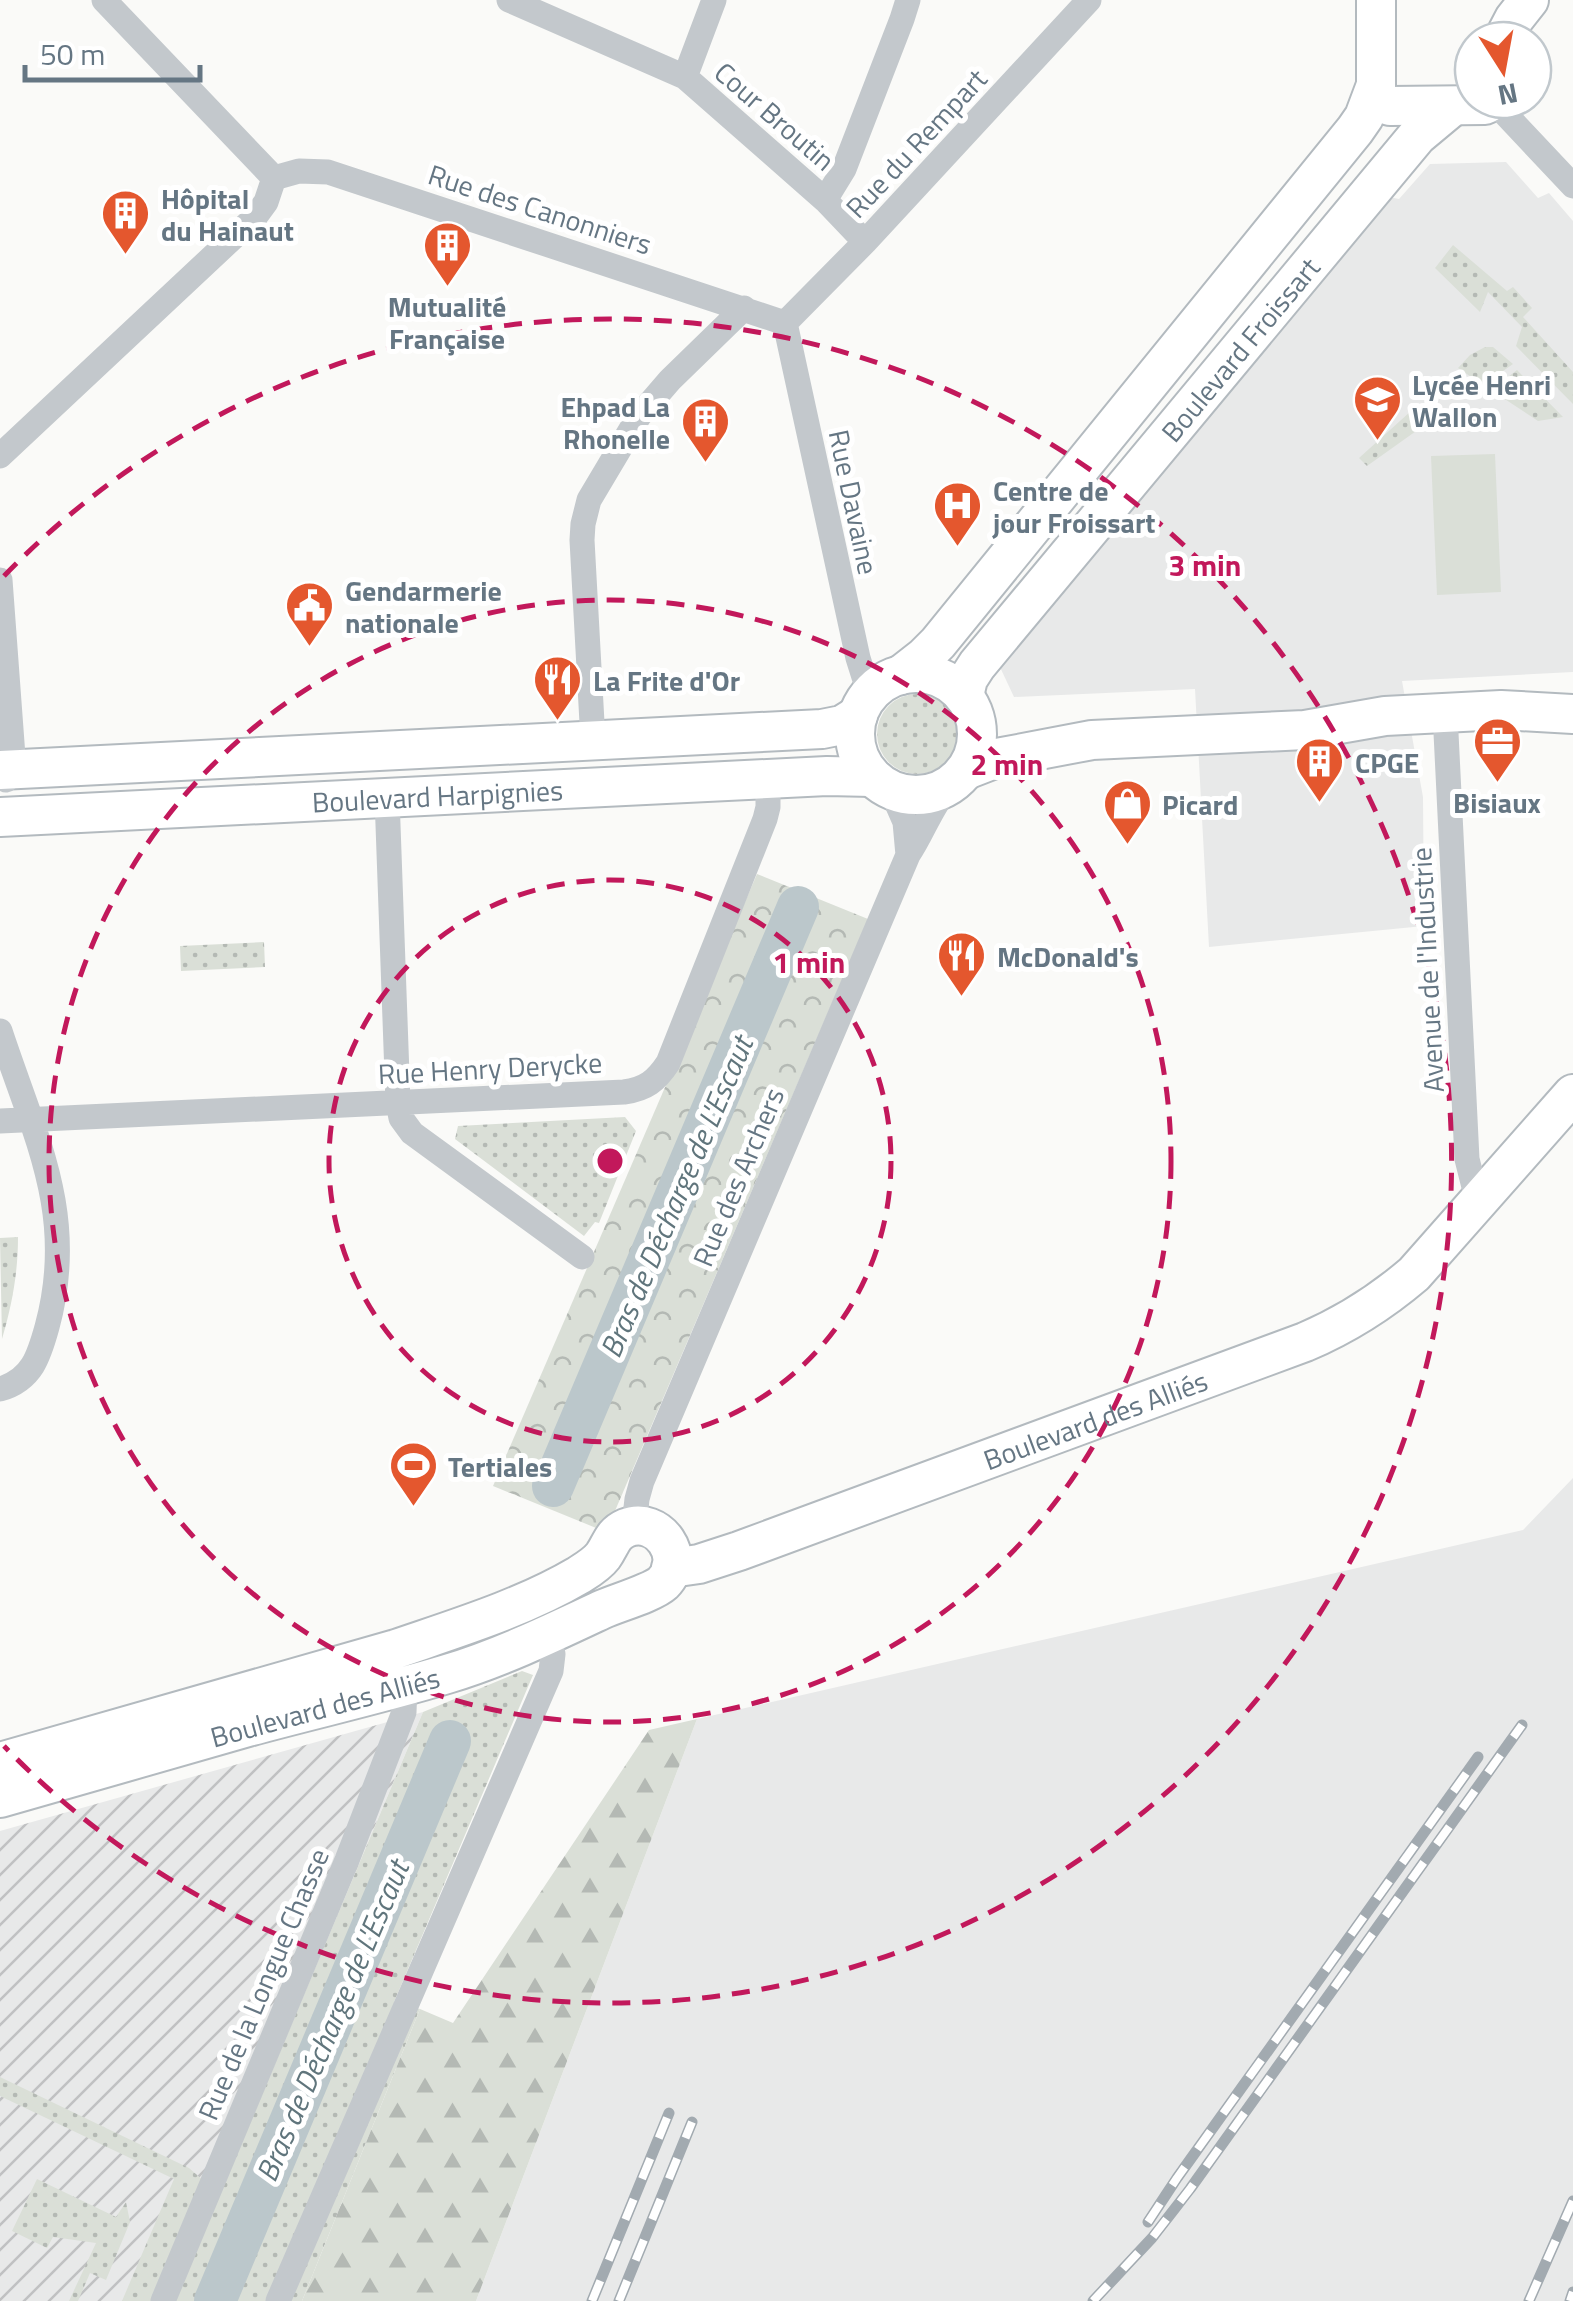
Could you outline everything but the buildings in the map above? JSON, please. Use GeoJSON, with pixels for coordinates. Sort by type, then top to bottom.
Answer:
{"type":"FeatureCollection","features":[{"type":"Feature","properties":{"kind":"main road"},"geometry":{"type":"LineString","coordinates":[[1376,0],[1377,99],[1384,106],[1453,106]]}},
{"type":"Feature","properties":{"kind":"main road","name":"Boulevard Froissart"},"geometry":{"type":"LineString","coordinates":[[878,693],[938,643],[1356,130],[1376,85]]}},
{"type":"Feature","properties":{"kind":"main road","name":"Boulevard Froissart"},"geometry":{"type":"LineString","coordinates":[[969,707],[968,679],[978,664],[1416,136],[1453,106]]}},
{"type":"Feature","properties":{"kind":"main road","name":"Boulevard Harpignies"},"geometry":{"type":"LineString","coordinates":[[5,776],[822,729],[842,725],[878,693],[917,673],[932,675],[953,686],[969,707],[996,728],[1092,740]]}},
{"type":"Feature","properties":{"kind":"main road"},"geometry":{"type":"LineString","coordinates":[[878,693],[855,730],[863,766],[882,784]]}},
{"type":"Feature","properties":{"kind":"main road"},"geometry":{"type":"LineString","coordinates":[[957,778],[976,748],[977,732],[969,707]]}},
{"type":"Feature","properties":{"kind":"main road","name":"Boulevard Harpignies"},"geometry":{"type":"LineString","coordinates":[[0,817],[840,776],[920,795],[935,792],[997,758],[1092,740],[1306,730],[1385,716],[1513,710],[1573,717]]}},
{"type":"Feature","properties":{"kind":"main road","name":"Boulevard Harpignies"},"geometry":{"type":"LineString","coordinates":[[1306,730],[1365,736],[1446,733],[1525,729],[1573,717]]}},
{"type":"Feature","properties":{"kind":"main road","name":"Boulevard des Alliés"},"geometry":{"type":"LineString","coordinates":[[0,1798],[468,1667],[660,1585],[671,1568],[739,1551],[1319,1336],[1401,1286],[1573,1094]]}},
{"type":"Feature","properties":{"kind":"main road"},"geometry":{"type":"LineString","coordinates":[[634,1526],[650,1528],[662,1536],[672,1553],[671,1568]]}},
{"type":"Feature","properties":{"kind":"main road","name":"Boulevard des Alliés"},"geometry":{"type":"LineString","coordinates":[[0,1762],[451,1630],[570,1579],[595,1564],[616,1535],[634,1526]]}},
{"type":"Feature","properties":{"kind":"main road"},"geometry":{"type":"LineString","coordinates":[[606,1553],[606,1568],[614,1582],[626,1591],[642,1593]]}},
{"type":"Feature","properties":{"kind":"street"},"geometry":{"type":"LineString","coordinates":[[0,456],[255,217],[266,202],[274,178],[104,0]]}},
{"type":"Feature","properties":{"kind":"street","name":"Cour Broutin"},"geometry":{"type":"LineString","coordinates":[[510,0],[685,77],[825,200],[865,242]]}},
{"type":"Feature","properties":{"kind":"street"},"geometry":{"type":"LineString","coordinates":[[685,77],[714,0]]}},
{"type":"Feature","properties":{"kind":"street"},"geometry":{"type":"LineString","coordinates":[[825,200],[844,169],[908,0]]}},
{"type":"Feature","properties":{"kind":"street","name":"Rue du Rempart"},"geometry":{"type":"LineString","coordinates":[[784,323],[865,242],[1089,0]]}},
{"type":"Feature","properties":{"kind":"street"},"geometry":{"type":"LineString","coordinates":[[1512,120],[1573,186]]}},
{"type":"Feature","properties":{"kind":"street","name":"Rue des Canonniers"},"geometry":{"type":"LineString","coordinates":[[274,178],[299,171],[328,172],[784,323]]}},
{"type":"Feature","properties":{"kind":"street"},"geometry":{"type":"LineString","coordinates":[[594,741],[582,540],[589,500],[648,404],[744,308]]}},
{"type":"Feature","properties":{"kind":"street","name":"Rue Davaine"},"geometry":{"type":"LineString","coordinates":[[784,323],[858,658],[864,676],[878,693]]}},
{"type":"Feature","properties":{"kind":"street"},"geometry":{"type":"LineString","coordinates":[[0,580],[5,776]]}},
{"type":"Feature","properties":{"kind":"street","name":"Avenue de l'Industrie"},"geometry":{"type":"LineString","coordinates":[[1446,733],[1467,1159],[1478,1203]]}},
{"type":"Feature","properties":{"kind":"street","name":"Rue Henry Derycke"},"geometry":{"type":"LineString","coordinates":[[0,1121],[644,1088],[658,1078],[668,1062],[765,820],[768,778]]}},
{"type":"Feature","properties":{"kind":"street","name":"Rue des Archers"},"geometry":{"type":"LineString","coordinates":[[634,1526],[642,1481],[908,855],[934,805],[957,778]]}},
{"type":"Feature","properties":{"kind":"street"},"geometry":{"type":"LineString","coordinates":[[882,784],[905,822],[908,855]]}},
{"type":"Feature","properties":{"kind":"street"},"geometry":{"type":"LineString","coordinates":[[387,797],[401,1118],[412,1133],[582,1257]]}},
{"type":"Feature","properties":{"kind":"street"},"geometry":{"type":"LineString","coordinates":[[0,1030],[45,1158],[58,1242],[58,1276],[36,1362],[24,1378],[0,1390]]}},
{"type":"Feature","properties":{"kind":"street"},"geometry":{"type":"LineString","coordinates":[[278,2301],[551,1670],[553,1654],[548,1636]]}},
{"type":"Feature","properties":{"kind":"street","name":"Rue de la Longue Chasse"},"geometry":{"type":"LineString","coordinates":[[163,2301],[347,1860],[404,1712],[405,1686]]}},
{"type":"Feature","properties":{"kind":"shaded area","name":"Lycée Henri Wallon"},"geometry":{"type":"Polygon","coordinates":[[[1506,162],[1538,198],[1549,193],[1573,221],[1573,672],[1402,681],[1423,797],[1424,926],[1209,947],[1195,689],[1014,697],[999,665],[1384,196],[1399,199],[1430,164],[1506,162]]]}},
{"type":"Feature","properties":{"kind":"shaded area"},"geometry":{"type":"Polygon","coordinates":[[[1573,1478],[1573,2301],[476,2301],[697,1719],[1523,1530],[1573,1478]]]}},
{"type":"Feature","properties":{"kind":"shaded area"},"geometry":{"type":"Polygon","coordinates":[[[423,1712],[175,2301],[0,2301],[0,1831],[423,1712]]]}},
{"type":"Feature","properties":{"kind":"green space"},"geometry":{"type":"Polygon","coordinates":[[[1453,245],[1507,291],[1513,287],[1532,308],[1523,317],[1573,372],[1573,404],[1516,346],[1522,327],[1488,292],[1480,312],[1435,268],[1453,245]]]}},
{"type":"Feature","properties":{"kind":"green space"},"geometry":{"type":"Polygon","coordinates":[[[1485,347],[1493,347],[1513,364],[1483,385],[1458,368],[1485,347]]]}},
{"type":"Feature","properties":{"kind":"green space"},"geometry":{"type":"Polygon","coordinates":[[[1517,370],[1563,417],[1538,421],[1491,390],[1517,370]]]}},
{"type":"Feature","properties":{"kind":"green space"},"geometry":{"type":"Polygon","coordinates":[[[1411,411],[1426,424],[1367,466],[1359,458],[1411,411]]]}},
{"type":"Feature","properties":{"kind":"green space"},"geometry":{"type":"Polygon","coordinates":[[[1495,454],[1501,592],[1437,595],[1431,456],[1495,454]]]}},
{"type":"Feature","properties":{"kind":"green space"},"geometry":{"type":"Polygon","coordinates":[[[909,694],[925,694],[950,712],[957,734],[954,749],[939,767],[925,774],[909,774],[884,756],[877,742],[877,726],[895,701],[909,694]]]}},
{"type":"Feature","properties":{"kind":"green space"},"geometry":{"type":"Polygon","coordinates":[[[757,874],[868,919],[606,1532],[493,1486],[757,874]]]}},
{"type":"Feature","properties":{"kind":"green space"},"geometry":{"type":"Polygon","coordinates":[[[264,942],[265,967],[181,971],[180,946],[264,942]]]}},
{"type":"Feature","properties":{"kind":"green space"},"geometry":{"type":"Polygon","coordinates":[[[625,1117],[636,1131],[599,1223],[595,1222],[584,1236],[455,1139],[458,1126],[625,1117]]]}},
{"type":"Feature","properties":{"kind":"green space"},"geometry":{"type":"Polygon","coordinates":[[[18,1237],[14,1289],[2,1339],[0,1238],[18,1237]]]}},
{"type":"Feature","properties":{"kind":"green space"},"geometry":{"type":"Polygon","coordinates":[[[522,1671],[533,1675],[394,2002],[420,2009],[302,2301],[175,2301],[423,1712],[522,1671]]]}},
{"type":"Feature","properties":{"kind":"green space"},"geometry":{"type":"Polygon","coordinates":[[[697,1719],[476,2301],[302,2301],[420,2009],[453,2023],[649,1730],[697,1719]]]}},
{"type":"Feature","properties":{"kind":"green space"},"geometry":{"type":"Polygon","coordinates":[[[0,2077],[189,2168],[204,2181],[155,2301],[122,2301],[174,2179],[0,2096],[0,2077]]]}},
{"type":"Feature","properties":{"kind":"green space"},"geometry":{"type":"Polygon","coordinates":[[[37,2179],[116,2217],[126,2202],[130,2222],[106,2280],[90,2273],[78,2301],[69,2301],[96,2243],[53,2237],[47,2248],[12,2231],[37,2179]]]}},
{"type":"Feature","properties":{"kind":"waterway","name":"Bras de Décharge de L'Escaut"},"geometry":{"type":"LineString","coordinates":[[553,1486],[798,907]]}},
{"type":"Feature","properties":{"kind":"waterway","name":"Bras de Décharge de L'Escaut"},"geometry":{"type":"LineString","coordinates":[[215,2301],[450,1741]]}},
{"type":"Feature","properties":{"kind":"railway"},"geometry":{"type":"LineString","coordinates":[[1093,2301],[1152,2238],[1190,2189],[1522,1725]]}},
{"type":"Feature","properties":{"kind":"railway"},"geometry":{"type":"LineString","coordinates":[[1148,2222],[1478,1757]]}},
{"type":"Feature","properties":{"kind":"railway"},"geometry":{"type":"LineString","coordinates":[[592,2301],[669,2113]]}},
{"type":"Feature","properties":{"kind":"railway"},"geometry":{"type":"LineString","coordinates":[[619,2301],[692,2122]]}},
{"type":"Feature","properties":{"kind":"railway"},"geometry":{"type":"LineString","coordinates":[[1529,2301],[1573,2201]]}},
{"type":"Feature","properties":{"kind":"railway"},"geometry":{"type":"LineString","coordinates":[[1570,2301],[1573,2292]]}},
{"type":"Feature","properties":{"kind":"place","name":"Hôpital du Hainaut"},"geometry":{"type":"Point","coordinates":[126,256]}},
{"type":"Feature","properties":{"kind":"place","name":"Mutualité Française"},"geometry":{"type":"Point","coordinates":[447,288]}},
{"type":"Feature","properties":{"kind":"place","name":"Lycée Henri Wallon"},"geometry":{"type":"Point","coordinates":[1377,442]}},
{"type":"Feature","properties":{"kind":"place","name":"Ehpad La Rhonelle"},"geometry":{"type":"Point","coordinates":[705,464]}},
{"type":"Feature","properties":{"kind":"place","name":"Centre de jour Froissart"},"geometry":{"type":"Point","coordinates":[958,548]}},
{"type":"Feature","properties":{"kind":"place","name":"Gendarmerie nationale"},"geometry":{"type":"Point","coordinates":[310,648]}},
{"type":"Feature","properties":{"kind":"place","name":"La Frite d'Or"},"geometry":{"type":"Point","coordinates":[558,722]}},
{"type":"Feature","properties":{"kind":"place","name":"Bisiaux"},"geometry":{"type":"Point","coordinates":[1497,784]}},
{"type":"Feature","properties":{"kind":"place","name":"CPGE"},"geometry":{"type":"Point","coordinates":[1320,804]}},
{"type":"Feature","properties":{"kind":"place","name":"Picard"},"geometry":{"type":"Point","coordinates":[1127,846]}},
{"type":"Feature","properties":{"kind":"place","name":"McDonald's"},"geometry":{"type":"Point","coordinates":[962,998]}},
{"type":"Feature","properties":{"kind":"place","name":"Tertiales"},"geometry":{"type":"Point","coordinates":[413,1508]}}]}
